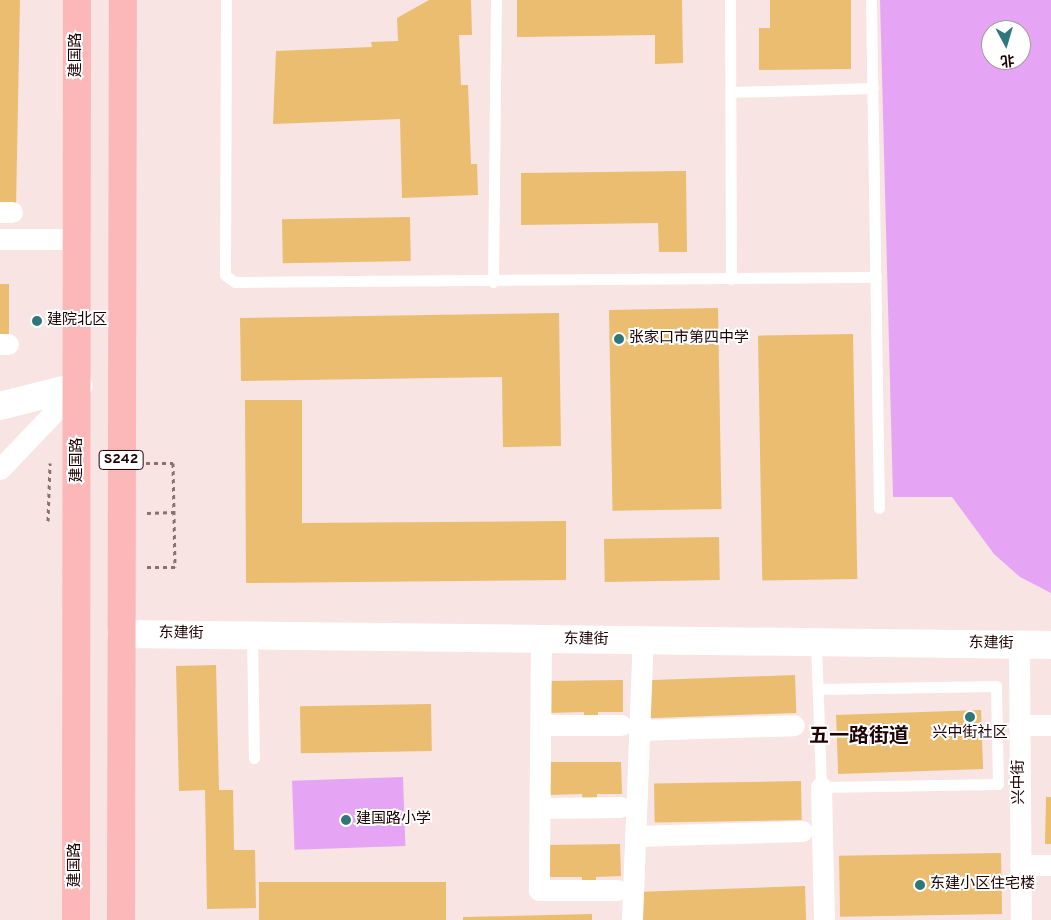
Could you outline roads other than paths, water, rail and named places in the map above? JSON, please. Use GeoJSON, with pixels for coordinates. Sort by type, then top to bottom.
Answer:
{"type":"FeatureCollection","features":[{"type":"Feature","properties":{"kind":"main road","name":"建国路"},"geometry":{"type":"LineString","coordinates":[[76,920],[77,0]]}},
{"type":"Feature","properties":{"kind":"main road","name":"S242"},"geometry":{"type":"LineString","coordinates":[[121,920],[123,0]]}},
{"type":"Feature","properties":{"kind":"street"},"geometry":{"type":"LineString","coordinates":[[0,240],[78,240]]}},
{"type":"Feature","properties":{"kind":"street"},"geometry":{"type":"LineString","coordinates":[[0,406],[78,386]]}},
{"type":"Feature","properties":{"kind":"street"},"geometry":{"type":"LineString","coordinates":[[0,469],[78,386]]}},
{"type":"Feature","properties":{"kind":"street","name":"东建街"},"geometry":{"type":"LineString","coordinates":[[121,634],[1051,645]]}},
{"type":"Feature","properties":{"kind":"street"},"geometry":{"type":"LineString","coordinates":[[541,639],[539,890],[617,890]]}},
{"type":"Feature","properties":{"kind":"street"},"geometry":{"type":"LineString","coordinates":[[632,920],[635,836],[630,727],[643,640]]}},
{"type":"Feature","properties":{"kind":"street","name":"兴中街"},"geometry":{"type":"LineString","coordinates":[[1019,644],[1021,920]]}},
{"type":"Feature","properties":{"kind":"street"},"geometry":{"type":"LineString","coordinates":[[541,725],[630,727],[794,725]]}},
{"type":"Feature","properties":{"kind":"street"},"geometry":{"type":"LineString","coordinates":[[1020,725],[1051,725]]}},
{"type":"Feature","properties":{"kind":"street"},"geometry":{"type":"LineString","coordinates":[[821,787],[824,920]]}},
{"type":"Feature","properties":{"kind":"street"},"geometry":{"type":"LineString","coordinates":[[540,808],[620,807]]}},
{"type":"Feature","properties":{"kind":"street"},"geometry":{"type":"LineString","coordinates":[[635,836],[802,831]]}},
{"type":"Feature","properties":{"kind":"street"},"geometry":{"type":"LineString","coordinates":[[1020,865],[1051,865]]}},
{"type":"Feature","properties":{"kind":"lane"},"geometry":{"type":"LineString","coordinates":[[226,0],[225,275],[244,285],[876,277]]}},
{"type":"Feature","properties":{"kind":"lane"},"geometry":{"type":"LineString","coordinates":[[493,282],[496,0]]}},
{"type":"Feature","properties":{"kind":"lane"},"geometry":{"type":"LineString","coordinates":[[730,0],[731,279]]}},
{"type":"Feature","properties":{"kind":"lane"},"geometry":{"type":"LineString","coordinates":[[871,0],[879,508]]}},
{"type":"Feature","properties":{"kind":"lane"},"geometry":{"type":"LineString","coordinates":[[731,92],[872,88]]}},
{"type":"Feature","properties":{"kind":"lane"},"geometry":{"type":"LineString","coordinates":[[252,635],[254,758]]}},
{"type":"Feature","properties":{"kind":"lane"},"geometry":{"type":"LineString","coordinates":[[816,642],[821,787],[998,784],[996,686],[818,689]]}},
{"type":"Feature","properties":{"kind":"place","name":"建院北区"},"geometry":{"type":"Point","coordinates":[37,321]}},
{"type":"Feature","properties":{"kind":"place","name":"张家口市第四中学"},"geometry":{"type":"Point","coordinates":[619,339]}},
{"type":"Feature","properties":{"kind":"place","name":"兴中街社区"},"geometry":{"type":"Point","coordinates":[970,717]}},
{"type":"Feature","properties":{"kind":"place","name":"建国路小学"},"geometry":{"type":"Point","coordinates":[346,820]}},
{"type":"Feature","properties":{"kind":"place","name":"东建小区住宅楼"},"geometry":{"type":"Point","coordinates":[920,885]}},
{"type":"Feature","properties":{"kind":"district","name":"五一路街道"},"geometry":{"type":"Point","coordinates":[859,737]}}]}
